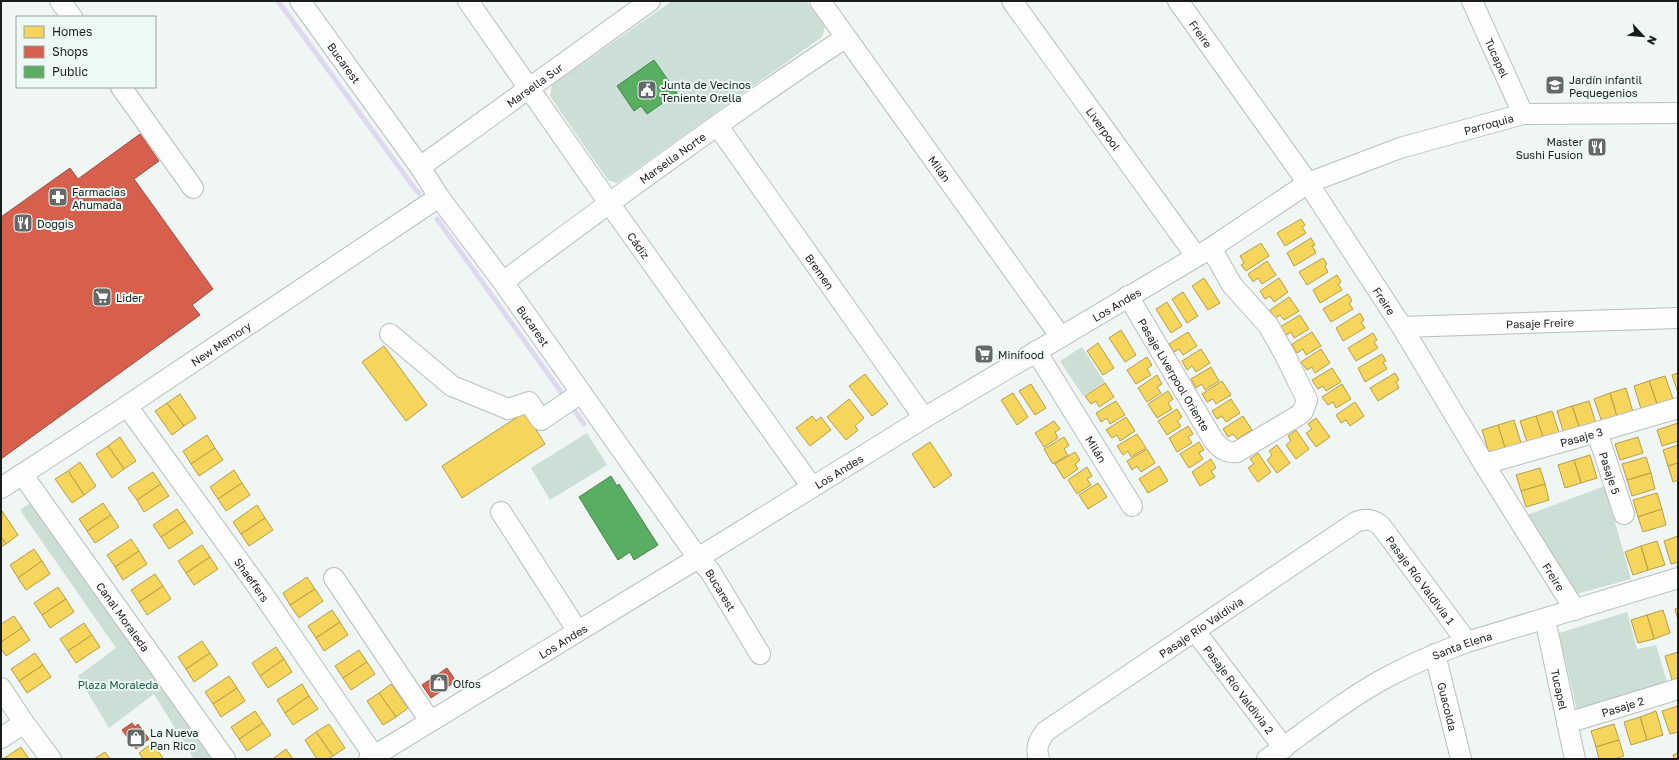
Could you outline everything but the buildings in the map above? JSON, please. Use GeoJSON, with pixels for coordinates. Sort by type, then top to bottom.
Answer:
{"type":"FeatureCollection","features":[{"type":"Feature","properties":{"kind":"street"},"geometry":{"type":"LineString","coordinates":[[60,1],[71,16]]}},
{"type":"Feature","properties":{"kind":"street","name":"Bucarest"},"geometry":{"type":"LineString","coordinates":[[300,1],[420,167],[439,197],[503,282],[698,558],[710,571],[760,654]]}},
{"type":"Feature","properties":{"kind":"street","name":"Cádiz"},"geometry":{"type":"LineString","coordinates":[[468,1],[609,203],[812,487]]}},
{"type":"Feature","properties":{"kind":"street","name":"Milán"},"geometry":{"type":"LineString","coordinates":[[820,1],[845,38],[1060,336]]}},
{"type":"Feature","properties":{"kind":"street","name":"Liverpool"},"geometry":{"type":"LineString","coordinates":[[1012,1],[1204,252],[1268,325],[1306,394],[1306,405],[1299,415],[1237,452],[1231,453],[1224,451]]}},
{"type":"Feature","properties":{"kind":"street","name":"Freire"},"geometry":{"type":"LineString","coordinates":[[1178,1],[1308,183],[1402,327],[1484,464],[1575,610]]}},
{"type":"Feature","properties":{"kind":"street","name":"Tucapel"},"geometry":{"type":"LineString","coordinates":[[1472,1],[1523,114]]}},
{"type":"Feature","properties":{"kind":"street","name":"Marsella Sur"},"geometry":{"type":"LineString","coordinates":[[420,167],[529,88],[636,5]]}},
{"type":"Feature","properties":{"kind":"street","name":"Marsella Norte"},"geometry":{"type":"LineString","coordinates":[[503,282],[717,125],[775,84],[845,38]]}},
{"type":"Feature","properties":{"kind":"street"},"geometry":{"type":"LineString","coordinates":[[123,88],[193,188]]}},
{"type":"Feature","properties":{"kind":"street","name":"Parroquia"},"geometry":{"type":"LineString","coordinates":[[1308,183],[1400,148],[1523,114],[1678,113]]}},
{"type":"Feature","properties":{"kind":"street","name":"Bremen"},"geometry":{"type":"LineString","coordinates":[[717,125],[924,418]]}},
{"type":"Feature","properties":{"kind":"street","name":"Los Andes"},"geometry":{"type":"LineString","coordinates":[[372,758],[924,418],[1204,252],[1308,183]]}},
{"type":"Feature","properties":{"kind":"street","name":"New Memory"},"geometry":{"type":"LineString","coordinates":[[1,488],[127,406],[439,197]]}},
{"type":"Feature","properties":{"kind":"street","name":"Pasaje Liverpool Oriente"},"geometry":{"type":"LineString","coordinates":[[1128,296],[1214,441],[1224,451]]}},
{"type":"Feature","properties":{"kind":"street","name":"Pasaje Freire"},"geometry":{"type":"LineString","coordinates":[[1402,327],[1678,318]]}},
{"type":"Feature","properties":{"kind":"street"},"geometry":{"type":"LineString","coordinates":[[390,334],[452,386],[508,409],[529,402],[541,420],[581,393]]}},
{"type":"Feature","properties":{"kind":"street","name":"Milán"},"geometry":{"type":"LineString","coordinates":[[1036,351],[1132,506]]}},
{"type":"Feature","properties":{"kind":"street","name":"Shaeffers"},"geometry":{"type":"LineString","coordinates":[[127,406],[260,590],[372,758]]}},
{"type":"Feature","properties":{"kind":"street","name":"Pasaje 3"},"geometry":{"type":"LineString","coordinates":[[1484,464],[1678,408]]}},
{"type":"Feature","properties":{"kind":"street","name":"Pasaje 5"},"geometry":{"type":"LineString","coordinates":[[1598,432],[1624,514]]}},
{"type":"Feature","properties":{"kind":"street","name":"Canal Moraleda"},"geometry":{"type":"LineString","coordinates":[[22,474],[225,759]]}},
{"type":"Feature","properties":{"kind":"street"},"geometry":{"type":"LineString","coordinates":[[501,512],[578,630]]}},
{"type":"Feature","properties":{"kind":"street","name":"Pasaje Río Valdivia"},"geometry":{"type":"LineString","coordinates":[[1038,752],[1046,730],[1356,522],[1364,519],[1372,520]]}},
{"type":"Feature","properties":{"kind":"street","name":"Pasaje Río Valdivia 1"},"geometry":{"type":"LineString","coordinates":[[1372,520],[1381,526],[1467,642]]}},
{"type":"Feature","properties":{"kind":"street"},"geometry":{"type":"LineString","coordinates":[[334,578],[430,721]]}},
{"type":"Feature","properties":{"kind":"street","name":"Santa Elena"},"geometry":{"type":"LineString","coordinates":[[1267,759],[1334,711],[1388,677],[1435,654],[1467,642],[1678,578]]}},
{"type":"Feature","properties":{"kind":"street","name":"Tucapel"},"geometry":{"type":"LineString","coordinates":[[1545,619],[1575,759]]}},
{"type":"Feature","properties":{"kind":"street","name":"Pasaje Río Valdivia 2"},"geometry":{"type":"LineString","coordinates":[[1195,631],[1284,748]]}},
{"type":"Feature","properties":{"kind":"street","name":"Guacolda"},"geometry":{"type":"LineString","coordinates":[[1435,654],[1456,756]]}},
{"type":"Feature","properties":{"kind":"street"},"geometry":{"type":"LineString","coordinates":[[1,688],[24,723],[51,759]]}},
{"type":"Feature","properties":{"kind":"street","name":"Pasaje 2"},"geometry":{"type":"LineString","coordinates":[[1567,723],[1678,689]]}},
{"type":"Feature","properties":{"kind":"street"},"geometry":{"type":"LineString","coordinates":[[1,738],[24,723]]}},
{"type":"Feature","properties":{"kind":"green space"},"geometry":{"type":"Polygon","coordinates":[[[672,1],[806,1],[825,27],[822,37],[617,183],[608,180],[550,96],[552,85],[672,1]]]}},
{"type":"Feature","properties":{"kind":"green space"},"geometry":{"type":"Polygon","coordinates":[[[1082,347],[1105,382],[1083,396],[1060,361],[1082,347]]]}},
{"type":"Feature","properties":{"kind":"green space"},"geometry":{"type":"Polygon","coordinates":[[[587,433],[607,465],[550,500],[531,468],[587,433]]]}},
{"type":"Feature","properties":{"kind":"green space"},"geometry":{"type":"Polygon","coordinates":[[[1605,486],[1631,579],[1576,594],[1527,515],[1605,486]]]}},
{"type":"Feature","properties":{"kind":"green space","name":"Plaza Moraleda"},"geometry":{"type":"Polygon","coordinates":[[[32,502],[214,759],[194,759],[154,694],[109,728],[78,676],[116,648],[20,510],[32,502]]]}},
{"type":"Feature","properties":{"kind":"green space"},"geometry":{"type":"Polygon","coordinates":[[[1627,612],[1637,649],[1656,645],[1668,685],[1577,710],[1559,633],[1627,612]]]}},
{"type":"Feature","properties":{"kind":"waterway"},"geometry":{"type":"LineString","coordinates":[[278,1],[419,193]]}},
{"type":"Feature","properties":{"kind":"waterway"},"geometry":{"type":"LineString","coordinates":[[437,219],[566,399]]}},
{"type":"Feature","properties":{"kind":"waterway"},"geometry":{"type":"LineString","coordinates":[[571,406],[584,424]]}},
{"type":"Feature","properties":{"kind":"place","name":"Jardín infantil Pequegenios"},"geometry":{"type":"Point","coordinates":[1555,85]}},
{"type":"Feature","properties":{"kind":"place","name":"Junta de Vecinos Teniente Orella"},"geometry":{"type":"Point","coordinates":[647,90]}},
{"type":"Feature","properties":{"kind":"place","name":"Master Sushi Fusion"},"geometry":{"type":"Point","coordinates":[1597,147]}},
{"type":"Feature","properties":{"kind":"place","name":"Farmacias Ahumada"},"geometry":{"type":"Point","coordinates":[58,197]}},
{"type":"Feature","properties":{"kind":"place","name":"Doggis"},"geometry":{"type":"Point","coordinates":[23,223]}},
{"type":"Feature","properties":{"kind":"place","name":"Lider"},"geometry":{"type":"Point","coordinates":[102,297]}},
{"type":"Feature","properties":{"kind":"place","name":"Minifood"},"geometry":{"type":"Point","coordinates":[984,354]}},
{"type":"Feature","properties":{"kind":"place","name":"Olfos"},"geometry":{"type":"Point","coordinates":[439,683]}},
{"type":"Feature","properties":{"kind":"place","name":"La Nueva Pan Rico"},"geometry":{"type":"Point","coordinates":[136,738]}}]}
